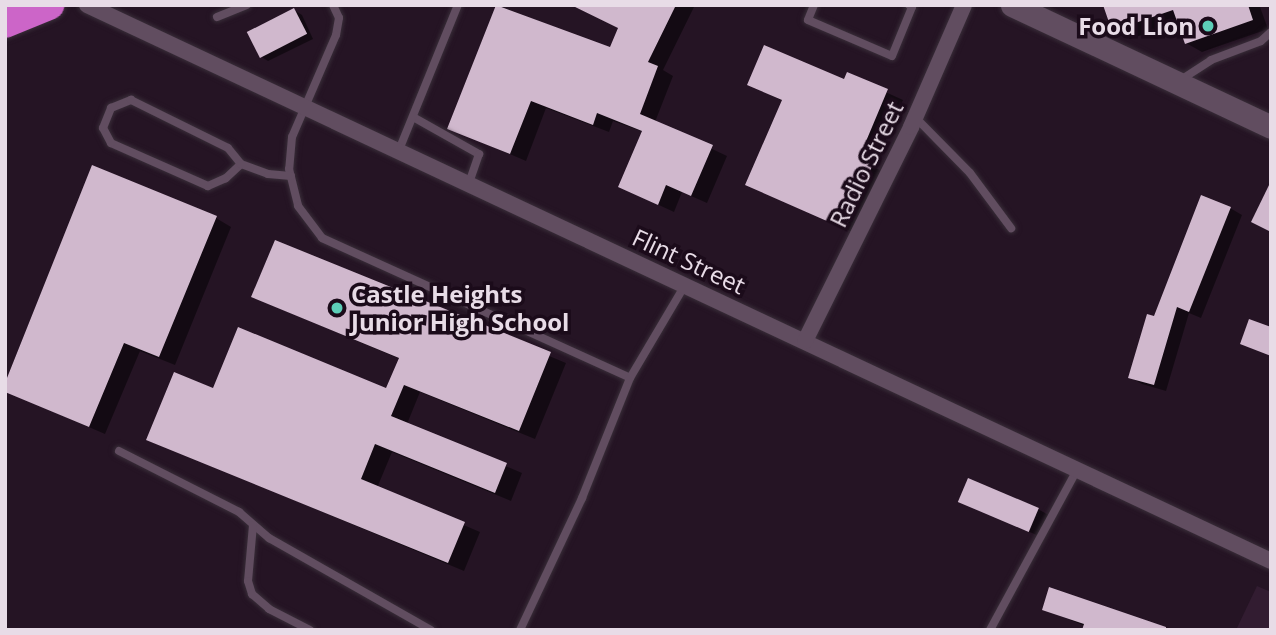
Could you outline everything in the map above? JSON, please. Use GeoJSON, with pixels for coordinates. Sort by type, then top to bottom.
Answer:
{"type":"FeatureCollection","features":[{"type":"Feature","properties":{"kind":"highway"},"geometry":{"type":"LineString","coordinates":[[5,23],[49,5]]}},
{"type":"Feature","properties":{"kind":"street","name":"Flint Street"},"geometry":{"type":"LineString","coordinates":[[87,5],[1271,561]]}},
{"type":"Feature","properties":{"kind":"street","name":"Radio Street"},"geometry":{"type":"LineString","coordinates":[[805,341],[915,117],[964,5]]}},
{"type":"Feature","properties":{"kind":"street"},"geometry":{"type":"LineString","coordinates":[[1019,7],[1271,127]]}},
{"type":"Feature","properties":{"kind":"lane"},"geometry":{"type":"LineString","coordinates":[[217,17],[247,5]]}},
{"type":"Feature","properties":{"kind":"lane"},"geometry":{"type":"LineString","coordinates":[[333,5],[339,18],[336,35],[292,137],[291,176],[298,206],[322,238],[629,378]]}},
{"type":"Feature","properties":{"kind":"lane"},"geometry":{"type":"LineString","coordinates":[[399,150],[458,5]]}},
{"type":"Feature","properties":{"kind":"lane"},"geometry":{"type":"LineString","coordinates":[[814,5],[807,20],[892,56],[912,6],[909,5]]}},
{"type":"Feature","properties":{"kind":"lane"},"geometry":{"type":"LineString","coordinates":[[1177,83],[1211,60],[1261,41],[1271,32]]}},
{"type":"Feature","properties":{"kind":"lane"},"geometry":{"type":"LineString","coordinates":[[241,164],[226,178],[208,186],[111,143],[103,128],[111,108],[131,100],[228,148],[241,164],[268,174],[291,176]]}},
{"type":"Feature","properties":{"kind":"lane"},"geometry":{"type":"LineString","coordinates":[[413,117],[479,154],[469,183]]}},
{"type":"Feature","properties":{"kind":"lane"},"geometry":{"type":"LineString","coordinates":[[915,117],[970,173],[1011,228]]}},
{"type":"Feature","properties":{"kind":"lane"},"geometry":{"type":"LineString","coordinates":[[520,630],[582,498],[629,378],[685,285]]}},
{"type":"Feature","properties":{"kind":"lane"},"geometry":{"type":"LineString","coordinates":[[119,451],[239,512],[269,538],[420,629],[431,630]]}},
{"type":"Feature","properties":{"kind":"lane"},"geometry":{"type":"LineString","coordinates":[[990,630],[1077,470]]}},
{"type":"Feature","properties":{"kind":"lane"},"geometry":{"type":"LineString","coordinates":[[253,525],[248,581],[252,594],[269,609],[310,630]]}},
{"type":"Feature","properties":{"kind":"shaded area"},"geometry":{"type":"Polygon","coordinates":[[[1257,586],[1271,592],[1271,630],[1236,630],[1257,586]]]}},
{"type":"Feature","properties":{"kind":"building"},"geometry":{"type":"Polygon","coordinates":[[[496,5],[610,47],[618,28],[571,5],[676,5],[648,62],[658,66],[640,114],[713,145],[691,196],[666,185],[658,205],[618,187],[642,131],[597,113],[593,125],[531,101],[510,154],[447,129],[496,5]]]}},
{"type":"Feature","properties":{"kind":"building","name":"Food Lion"},"geometry":{"type":"Polygon","coordinates":[[[1103,5],[1248,5],[1253,20],[1185,44],[1173,10],[1112,31],[1103,5]]]}},
{"type":"Feature","properties":{"kind":"building"},"geometry":{"type":"Polygon","coordinates":[[[294,8],[307,34],[260,58],[247,32],[294,8]]]}},
{"type":"Feature","properties":{"kind":"building"},"geometry":{"type":"Polygon","coordinates":[[[764,45],[844,79],[847,72],[888,89],[859,158],[873,164],[845,229],[745,185],[782,100],[747,85],[764,45]]]}},
{"type":"Feature","properties":{"kind":"building"},"geometry":{"type":"Polygon","coordinates":[[[92,165],[217,216],[159,357],[124,343],[89,427],[5,392],[5,383],[92,165]]]}},
{"type":"Feature","properties":{"kind":"building"},"geometry":{"type":"Polygon","coordinates":[[[1271,181],[1271,232],[1251,222],[1271,181]]]}},
{"type":"Feature","properties":{"kind":"building"},"geometry":{"type":"Polygon","coordinates":[[[1201,195],[1231,207],[1189,312],[1177,307],[1154,385],[1128,378],[1147,314],[1154,316],[1201,195]]]}},
{"type":"Feature","properties":{"kind":"building"},"geometry":{"type":"Polygon","coordinates":[[[275,240],[551,352],[519,431],[404,385],[391,416],[507,463],[495,493],[375,444],[361,479],[465,522],[448,563],[146,440],[174,372],[213,388],[238,327],[386,388],[399,358],[251,297],[275,240]]]}},
{"type":"Feature","properties":{"kind":"building"},"geometry":{"type":"Polygon","coordinates":[[[1249,319],[1271,327],[1271,356],[1240,344],[1249,319]]]}},
{"type":"Feature","properties":{"kind":"building"},"geometry":{"type":"Polygon","coordinates":[[[968,478],[1039,508],[1029,532],[958,502],[968,478]]]}},
{"type":"Feature","properties":{"kind":"building"},"geometry":{"type":"Polygon","coordinates":[[[1049,587],[1166,627],[1166,630],[1082,630],[1084,624],[1042,610],[1049,587]]]}},
{"type":"Feature","properties":{"kind":"place","name":"Food Lion"},"geometry":{"type":"Point","coordinates":[1208,26]}},
{"type":"Feature","properties":{"kind":"place","name":"Castle Heights Junior High School"},"geometry":{"type":"Point","coordinates":[337,308]}}]}
